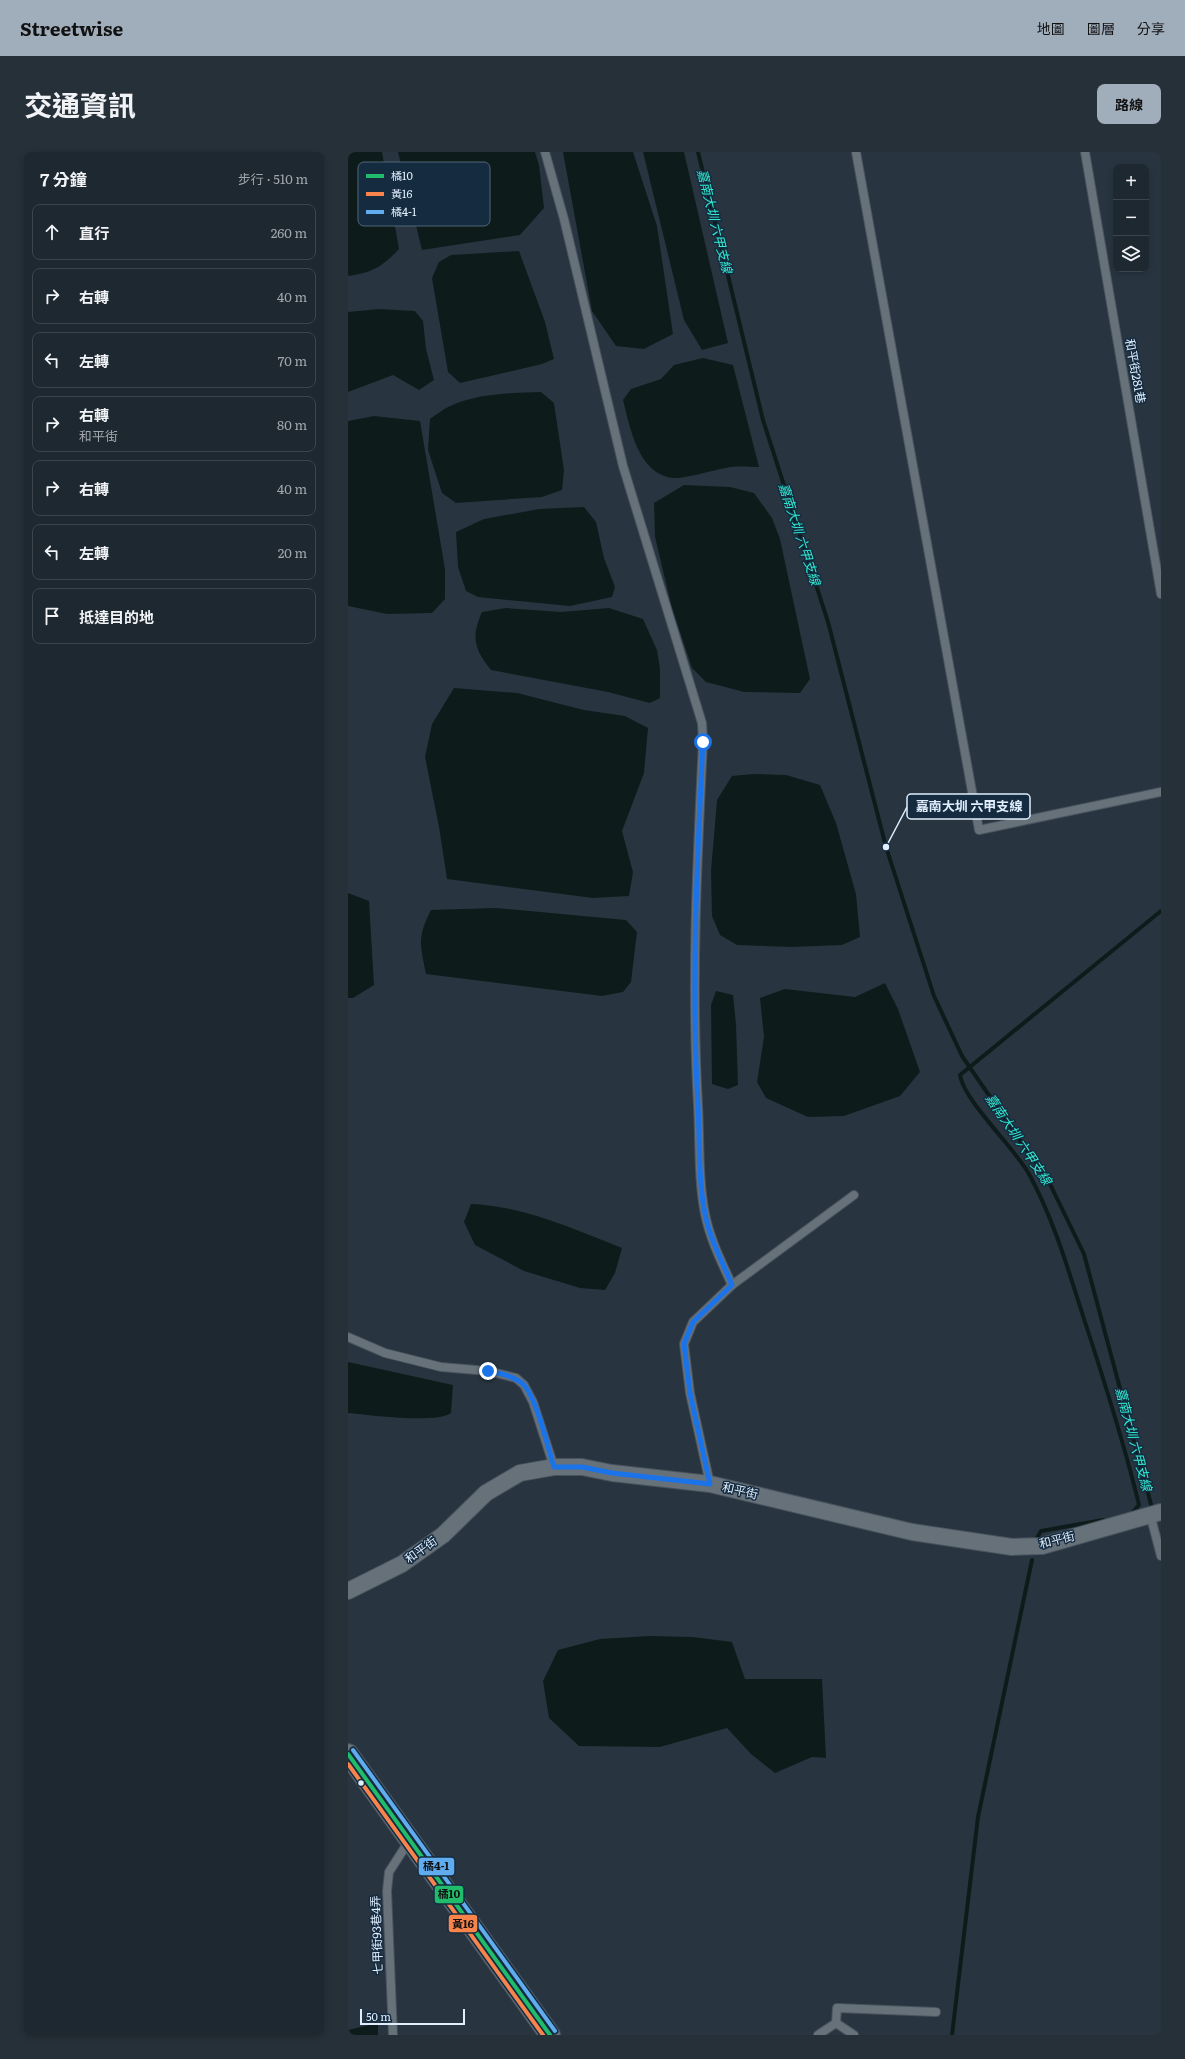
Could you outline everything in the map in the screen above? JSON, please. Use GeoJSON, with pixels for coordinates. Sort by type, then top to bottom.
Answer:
{"type":"FeatureCollection","features":[{"type":"Feature","properties":{"kind":"street","name":"和平街"},"geometry":{"type":"LineString","coordinates":[[348,1591],[408,1560],[442,1535],[493,1489],[520,1473],[554,1467],[582,1467],[612,1473],[710,1484],[912,1532],[1012,1547],[1042,1546],[1156,1513]]}},
{"type":"Feature","properties":{"kind":"street"},"geometry":{"type":"LineString","coordinates":[[348,1754],[550,2035]]}},
{"type":"Feature","properties":{"kind":"lane"},"geometry":{"type":"LineString","coordinates":[[545,152],[564,219],[623,466],[702,723],[703,742],[696,934],[695,1052],[705,1214],[712,1239],[732,1285]]}},
{"type":"Feature","properties":{"kind":"lane"},"geometry":{"type":"LineString","coordinates":[[856,152],[980,830],[1161,792]]}},
{"type":"Feature","properties":{"kind":"lane","name":"和平街281巷"},"geometry":{"type":"LineString","coordinates":[[1085,152],[1161,594]]}},
{"type":"Feature","properties":{"kind":"lane"},"geometry":{"type":"LineString","coordinates":[[710,1484],[690,1393],[684,1344],[693,1322],[732,1285],[854,1195]]}},
{"type":"Feature","properties":{"kind":"lane"},"geometry":{"type":"LineString","coordinates":[[348,1337],[385,1353],[442,1367],[488,1371],[516,1378],[524,1385],[533,1402],[554,1467]]}},
{"type":"Feature","properties":{"kind":"lane"},"geometry":{"type":"LineString","coordinates":[[1156,1513],[1161,1556]]}},
{"type":"Feature","properties":{"kind":"lane","name":"七甲街93巷4弄"},"geometry":{"type":"LineString","coordinates":[[394,2035],[387,1891],[389,1872],[409,1840]]}},
{"type":"Feature","properties":{"kind":"lane"},"geometry":{"type":"LineString","coordinates":[[836,2023],[837,2008],[936,2012]]}},
{"type":"Feature","properties":{"kind":"lane"},"geometry":{"type":"LineString","coordinates":[[818,2035],[836,2023]]}},
{"type":"Feature","properties":{"kind":"lane"},"geometry":{"type":"LineString","coordinates":[[836,2023],[854,2035]]}},
{"type":"Feature","properties":{"kind":"shaded area"},"geometry":{"type":"Polygon","coordinates":[[[348,152],[382,152],[384,162],[358,162],[358,226],[395,226],[399,249],[388,260],[376,268],[364,273],[348,276],[348,152]]]}},
{"type":"Feature","properties":{"kind":"shaded area"},"geometry":{"type":"Polygon","coordinates":[[[398,152],[535,152],[539,165],[544,208],[520,235],[422,250],[416,226],[490,226],[490,162],[400,162],[398,152]]]}},
{"type":"Feature","properties":{"kind":"shaded area"},"geometry":{"type":"Polygon","coordinates":[[[563,152],[633,152],[657,226],[673,334],[644,349],[616,346],[592,311],[563,152]]]}},
{"type":"Feature","properties":{"kind":"shaded area"},"geometry":{"type":"Polygon","coordinates":[[[643,152],[684,152],[728,343],[702,350],[684,320],[643,152]]]}},
{"type":"Feature","properties":{"kind":"shaded area"},"geometry":{"type":"Polygon","coordinates":[[[519,251],[545,322],[554,359],[542,364],[460,383],[448,372],[432,278],[439,262],[451,255],[519,251]]]}},
{"type":"Feature","properties":{"kind":"shaded area"},"geometry":{"type":"Polygon","coordinates":[[[379,309],[415,311],[423,321],[426,349],[434,380],[419,390],[393,375],[348,392],[348,312],[379,309]]]}},
{"type":"Feature","properties":{"kind":"shaded area"},"geometry":{"type":"Polygon","coordinates":[[[703,358],[733,365],[759,467],[731,467],[678,478],[661,475],[651,468],[638,448],[623,400],[631,389],[661,379],[674,365],[703,358]]]}},
{"type":"Feature","properties":{"kind":"shaded area"},"geometry":{"type":"Polygon","coordinates":[[[541,392],[554,403],[564,470],[562,490],[542,497],[456,503],[442,493],[428,450],[430,419],[441,411],[459,402],[482,396],[541,392]]]}},
{"type":"Feature","properties":{"kind":"shaded area"},"geometry":{"type":"Polygon","coordinates":[[[374,416],[420,421],[445,569],[445,599],[432,613],[387,614],[348,606],[348,421],[374,416]]]}},
{"type":"Feature","properties":{"kind":"shaded area"},"geometry":{"type":"Polygon","coordinates":[[[684,485],[730,487],[754,493],[772,518],[780,539],[810,679],[800,693],[744,692],[706,682],[692,668],[672,608],[655,537],[654,503],[684,485]]]}},
{"type":"Feature","properties":{"kind":"shaded area"},"geometry":{"type":"Polygon","coordinates":[[[584,507],[596,522],[604,558],[615,587],[612,597],[570,606],[478,597],[466,591],[458,567],[456,532],[484,519],[539,509],[584,507]]]}},
{"type":"Feature","properties":{"kind":"shaded area"},"geometry":{"type":"Polygon","coordinates":[[[506,608],[561,612],[609,608],[643,619],[657,650],[660,669],[660,698],[650,703],[608,692],[491,670],[485,663],[478,649],[476,642],[476,629],[482,612],[506,608]]]}},
{"type":"Feature","properties":{"kind":"shaded area"},"geometry":{"type":"Polygon","coordinates":[[[454,688],[517,693],[584,710],[625,716],[648,728],[644,773],[622,831],[633,872],[629,896],[593,898],[447,879],[439,827],[425,757],[432,724],[454,688]]]}},
{"type":"Feature","properties":{"kind":"shaded area"},"geometry":{"type":"Polygon","coordinates":[[[753,774],[786,775],[820,785],[836,823],[856,894],[860,937],[842,945],[792,947],[737,945],[720,935],[712,916],[711,871],[717,800],[732,776],[753,774]]]}},
{"type":"Feature","properties":{"kind":"shaded area"},"geometry":{"type":"Polygon","coordinates":[[[348,893],[369,901],[374,985],[353,998],[348,998],[348,893]]]}},
{"type":"Feature","properties":{"kind":"shaded area"},"geometry":{"type":"Polygon","coordinates":[[[496,908],[626,920],[637,932],[631,982],[623,992],[602,996],[426,974],[421,941],[423,928],[431,910],[496,908]]]}},
{"type":"Feature","properties":{"kind":"shaded area"},"geometry":{"type":"Polygon","coordinates":[[[885,983],[898,1009],[920,1072],[900,1096],[844,1116],[808,1117],[766,1098],[757,1082],[764,1037],[760,998],[785,989],[855,997],[885,983]]]}},
{"type":"Feature","properties":{"kind":"shaded area"},"geometry":{"type":"Polygon","coordinates":[[[716,991],[733,995],[736,1024],[738,1085],[728,1089],[712,1084],[711,1005],[716,991]]]}},
{"type":"Feature","properties":{"kind":"shaded area"},"geometry":{"type":"Polygon","coordinates":[[[471,1204],[510,1209],[529,1214],[567,1226],[622,1248],[615,1273],[605,1290],[580,1288],[524,1271],[475,1245],[464,1222],[471,1204]]]}},
{"type":"Feature","properties":{"kind":"shaded area"},"geometry":{"type":"Polygon","coordinates":[[[348,1362],[453,1385],[451,1413],[432,1418],[417,1418],[386,1417],[348,1413],[348,1362]]]}},
{"type":"Feature","properties":{"kind":"shaded area"},"geometry":{"type":"Polygon","coordinates":[[[649,1636],[693,1637],[732,1642],[745,1679],[822,1679],[826,1758],[812,1757],[775,1773],[751,1754],[727,1728],[660,1747],[579,1746],[549,1718],[543,1681],[558,1650],[600,1639],[649,1636]]]}},
{"type":"Feature","properties":{"kind":"shaded area"},"geometry":{"type":"Polygon","coordinates":[[[378,2023],[378,2035],[348,2035],[348,2030],[378,2023]]]}},
{"type":"Feature","properties":{"kind":"waterway","name":"嘉南大圳 六甲支線"},"geometry":{"type":"LineString","coordinates":[[698,152],[763,420],[828,622],[886,847],[934,996],[962,1056],[1050,1184],[1084,1254],[1152,1508]]}},
{"type":"Feature","properties":{"kind":"waterway"},"geometry":{"type":"LineString","coordinates":[[1131,1514],[1139,1505],[1127,1458],[1066,1263],[1046,1209],[1038,1191],[1022,1163],[970,1098],[963,1086],[960,1075],[1161,911]]}},
{"type":"Feature","properties":{"kind":"waterway"},"geometry":{"type":"LineString","coordinates":[[1037,1538],[1041,1531],[1103,1520]]}},
{"type":"Feature","properties":{"kind":"waterway"},"geometry":{"type":"LineString","coordinates":[[952,2035],[978,1817],[1032,1560]]}},
{"type":"Feature","properties":{"kind":"transit line","name":"橘4-1"},"geometry":{"type":"LineString","coordinates":[[353,1750],[555,2031]]}},
{"type":"Feature","properties":{"kind":"transit line","name":"橘10"},"geometry":{"type":"LineString","coordinates":[[348,1754],[550,2035]]}},
{"type":"Feature","properties":{"kind":"transit line","name":"黃16"},"geometry":{"type":"LineString","coordinates":[[348,1764],[543,2035]]}},
{"type":"Feature","properties":{"kind":"place","name":"嘉南大圳 六甲支線"},"geometry":{"type":"Point","coordinates":[886,847]}},
{"type":"Feature","properties":{"kind":"route"},"geometry":{"type":"LineString","coordinates":[[488,1371],[516,1378],[527,1389],[533,1402],[554,1467],[582,1467],[612,1473],[710,1484],[690,1393],[684,1344],[693,1322],[732,1285],[712,1239],[705,1214],[695,1052],[696,942],[703,742]]}}]}
